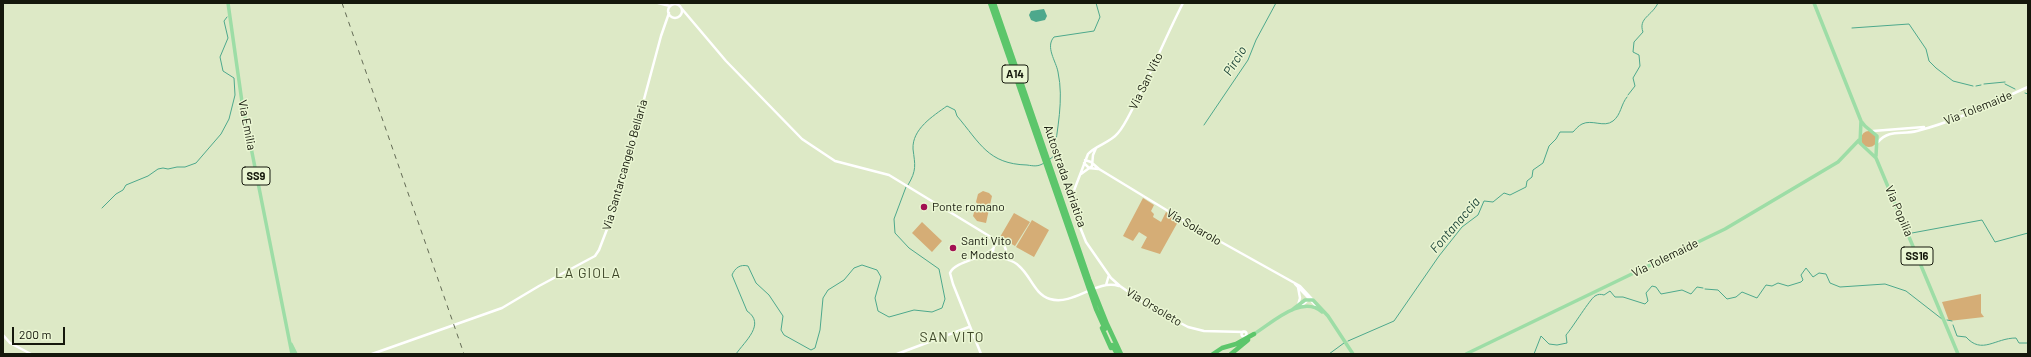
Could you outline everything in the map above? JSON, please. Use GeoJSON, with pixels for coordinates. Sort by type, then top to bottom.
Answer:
{"type":"FeatureCollection","features":[{"type":"Feature","properties":{"kind":"highway","name":"Autostrada Adriatica"},"geometry":{"type":"LineString","coordinates":[[990,3],[1091,284],[1117,348],[1121,354]]}},
{"type":"Feature","properties":{"kind":"highway","name":"Autostrada Adriatica"},"geometry":{"type":"LineString","coordinates":[[994,3],[1041,144]]}},
{"type":"Feature","properties":{"kind":"highway","name":"Autostrada Adriatica"},"geometry":{"type":"LineString","coordinates":[[1058,192],[1096,309],[1117,354]]}},
{"type":"Feature","properties":{"kind":"highway"},"geometry":{"type":"LineString","coordinates":[[1096,309],[1114,354]]}},
{"type":"Feature","properties":{"kind":"highway"},"geometry":{"type":"LineString","coordinates":[[1240,342],[1243,333]]}},
{"type":"Feature","properties":{"kind":"highway"},"geometry":{"type":"LineString","coordinates":[[1213,354],[1222,348],[1240,342],[1254,335]]}},
{"type":"Feature","properties":{"kind":"highway"},"geometry":{"type":"LineString","coordinates":[[1231,354],[1254,335]]}},
{"type":"Feature","properties":{"kind":"main road","name":"Via Emilia"},"geometry":{"type":"LineString","coordinates":[[228,3],[242,102],[292,354]]}},
{"type":"Feature","properties":{"kind":"main road","name":"Via Popilia"},"geometry":{"type":"LineString","coordinates":[[1814,3],[1861,120],[1861,134],[1859,140]]}},
{"type":"Feature","properties":{"kind":"main road","name":"Via Popilia"},"geometry":{"type":"LineString","coordinates":[[1861,120],[1877,136],[1876,158]]}},
{"type":"Feature","properties":{"kind":"main road"},"geometry":{"type":"LineString","coordinates":[[1861,134],[1872,131]]}},
{"type":"Feature","properties":{"kind":"main road"},"geometry":{"type":"LineString","coordinates":[[1854,146],[1862,146],[1859,140]]}},
{"type":"Feature","properties":{"kind":"main road","name":"Via Tolemaide"},"geometry":{"type":"LineString","coordinates":[[1466,354],[1725,229],[1838,162],[1859,140]]}},
{"type":"Feature","properties":{"kind":"main road"},"geometry":{"type":"LineString","coordinates":[[1867,149],[1872,148],[1877,143]]}},
{"type":"Feature","properties":{"kind":"main road","name":"Via Popilia"},"geometry":{"type":"LineString","coordinates":[[1862,146],[1876,158],[1958,354]]}},
{"type":"Feature","properties":{"kind":"main road"},"geometry":{"type":"LineString","coordinates":[[1254,335],[1309,298],[1314,300],[1331,321],[1354,354]]}},
{"type":"Feature","properties":{"kind":"main road"},"geometry":{"type":"LineString","coordinates":[[1299,305],[1318,308],[1331,321]]}},
{"type":"Feature","properties":{"kind":"main road","name":"Via Emilia"},"geometry":{"type":"LineString","coordinates":[[288,334],[296,354]]}},
{"type":"Feature","properties":{"kind":"street"},"geometry":{"type":"LineString","coordinates":[[658,3],[664,5],[678,4],[726,61],[802,139],[835,162],[886,174],[1004,245],[1006,257],[1021,267],[1033,286],[1047,298],[1063,300],[1106,286],[1109,274]]}},
{"type":"Feature","properties":{"kind":"street","name":"Via San Vito"},"geometry":{"type":"LineString","coordinates":[[1109,274],[1088,245],[1072,207],[1073,193],[1090,152],[1110,141],[1119,132],[1150,75],[1166,37],[1183,3]]}},
{"type":"Feature","properties":{"kind":"street"},"geometry":{"type":"LineString","coordinates":[[669,12],[672,4]]}},
{"type":"Feature","properties":{"kind":"street"},"geometry":{"type":"LineString","coordinates":[[664,5],[675,17]]}},
{"type":"Feature","properties":{"kind":"street"},"geometry":{"type":"LineString","coordinates":[[680,16],[682,10]]}},
{"type":"Feature","properties":{"kind":"street","name":"Via Santarcangelo Bellaria"},"geometry":{"type":"LineString","coordinates":[[372,354],[502,308],[539,286],[589,260],[599,250],[614,211],[669,12]]}},
{"type":"Feature","properties":{"kind":"street"},"geometry":{"type":"LineString","coordinates":[[666,21],[680,16],[688,17]]}},
{"type":"Feature","properties":{"kind":"street","name":"Via Tolemaide"},"geometry":{"type":"LineString","coordinates":[[1877,143],[1884,136],[1891,133],[1910,132],[1955,118],[2028,87]]}},
{"type":"Feature","properties":{"kind":"street","name":"Via Tolemaide"},"geometry":{"type":"LineString","coordinates":[[1872,131],[1910,130],[1928,127]]}},
{"type":"Feature","properties":{"kind":"street"},"geometry":{"type":"LineString","coordinates":[[1080,175],[1090,168],[1092,163],[1092,155],[1096,148]]}},
{"type":"Feature","properties":{"kind":"street"},"geometry":{"type":"LineString","coordinates":[[1085,162],[1090,168]]}},
{"type":"Feature","properties":{"kind":"street","name":"Via Solarolo"},"geometry":{"type":"LineString","coordinates":[[1085,162],[1092,163],[1099,169],[1196,228],[1291,281],[1309,294],[1314,300]]}},
{"type":"Feature","properties":{"kind":"street","name":"Via Solarolo"},"geometry":{"type":"LineString","coordinates":[[1090,168],[1099,169]]}},
{"type":"Feature","properties":{"kind":"street"},"geometry":{"type":"LineString","coordinates":[[987,234],[993,240],[995,255]]}},
{"type":"Feature","properties":{"kind":"street"},"geometry":{"type":"LineString","coordinates":[[982,354],[953,284],[951,271],[953,268],[984,255],[1000,243],[1004,245]]}},
{"type":"Feature","properties":{"kind":"street"},"geometry":{"type":"LineString","coordinates":[[1000,257],[1006,254]]}},
{"type":"Feature","properties":{"kind":"street"},"geometry":{"type":"LineString","coordinates":[[984,255],[995,255],[1011,261]]}},
{"type":"Feature","properties":{"kind":"street","name":"Via Orsoleto"},"geometry":{"type":"LineString","coordinates":[[1109,274],[1120,286],[1164,316],[1193,329],[1209,331],[1236,331],[1254,335]]}},
{"type":"Feature","properties":{"kind":"street","name":"Via Solarolo"},"geometry":{"type":"LineString","coordinates":[[1291,281],[1318,308]]}},
{"type":"Feature","properties":{"kind":"street","name":"Via Orsoleto"},"geometry":{"type":"LineString","coordinates":[[1106,286],[1120,286]]}},
{"type":"Feature","properties":{"kind":"street"},"geometry":{"type":"LineString","coordinates":[[1298,287],[1300,298],[1299,305]]}},
{"type":"Feature","properties":{"kind":"street"},"geometry":{"type":"LineString","coordinates":[[897,354],[970,327]]}},
{"type":"Feature","properties":{"kind":"street"},"geometry":{"type":"LineString","coordinates":[[3,335],[10,343],[31,354]]}},
{"type":"Feature","properties":{"kind":"shaded area"},"geometry":{"type":"Polygon","coordinates":[[[1044,9],[1047,16],[1045,20],[1036,22],[1031,20],[1029,15],[1031,11],[1044,9]]]}},
{"type":"Feature","properties":{"kind":"shaded area"},"geometry":{"type":"Polygon","coordinates":[[[1869,131],[1876,136],[1877,139],[1872,146],[1869,147],[1862,142],[1861,139],[1866,132],[1869,131]]]}},
{"type":"Feature","properties":{"kind":"shaded area"},"geometry":{"type":"Polygon","coordinates":[[[983,191],[992,196],[986,223],[977,221],[973,216],[975,209],[979,206],[976,202],[978,194],[983,191]]]}},
{"type":"Feature","properties":{"kind":"shaded area"},"geometry":{"type":"Polygon","coordinates":[[[1143,198],[1154,205],[1151,211],[1154,214],[1153,217],[1161,222],[1166,212],[1179,220],[1160,254],[1141,248],[1147,237],[1139,232],[1133,241],[1123,236],[1143,198]]]}},
{"type":"Feature","properties":{"kind":"shaded area"},"geometry":{"type":"Polygon","coordinates":[[[1014,213],[1030,222],[1015,246],[1000,237],[1014,213]]]}},
{"type":"Feature","properties":{"kind":"shaded area"},"geometry":{"type":"Polygon","coordinates":[[[1032,220],[1049,230],[1034,257],[1016,247],[1032,220]]]}},
{"type":"Feature","properties":{"kind":"shaded area"},"geometry":{"type":"Polygon","coordinates":[[[922,222],[942,241],[932,252],[912,233],[922,222]]]}},
{"type":"Feature","properties":{"kind":"shaded area"},"geometry":{"type":"Polygon","coordinates":[[[1981,294],[1981,313],[1984,317],[1949,321],[1942,302],[1981,294]]]}},
{"type":"Feature","properties":{"kind":"waterway"},"geometry":{"type":"LineString","coordinates":[[1050,159],[1054,156],[1060,104],[1060,83],[1051,50],[1052,41],[1054,37],[1094,31],[1100,17],[1096,3]]}},
{"type":"Feature","properties":{"kind":"waterway","name":"Pircio"},"geometry":{"type":"LineString","coordinates":[[1204,125],[1248,60],[1256,40],[1276,3]]}},
{"type":"Feature","properties":{"kind":"waterway","name":"Fontanaccia"},"geometry":{"type":"LineString","coordinates":[[1628,95],[1635,86],[1633,78],[1640,66],[1639,55],[1633,52],[1634,42],[1643,32],[1642,23],[1658,3]]}},
{"type":"Feature","properties":{"kind":"waterway"},"geometry":{"type":"LineString","coordinates":[[102,208],[116,194],[123,190],[126,185],[148,176],[158,169],[185,167],[196,163],[221,134],[229,119],[235,95],[234,78],[223,71],[220,57],[228,38],[224,21],[227,17]]}},
{"type":"Feature","properties":{"kind":"waterway"},"geometry":{"type":"LineString","coordinates":[[1852,28],[1909,24],[1926,49],[1929,61],[1936,68],[1953,81],[1973,86]]}},
{"type":"Feature","properties":{"kind":"waterway"},"geometry":{"type":"LineString","coordinates":[[1984,84],[2005,82]]}},
{"type":"Feature","properties":{"kind":"waterway"},"geometry":{"type":"LineString","coordinates":[[2005,84],[2015,89]]}},
{"type":"Feature","properties":{"kind":"waterway"},"geometry":{"type":"LineString","coordinates":[[1976,86],[1981,85]]}},
{"type":"Feature","properties":{"kind":"waterway","name":"Fontanaccia"},"geometry":{"type":"LineString","coordinates":[[1348,341],[1394,321],[1439,256],[1462,227],[1478,215],[1484,201],[1493,202],[1504,193],[1510,195],[1526,187],[1527,181],[1532,177],[1533,170],[1543,163],[1549,146],[1560,132],[1573,132],[1582,124],[1590,122],[1606,124],[1613,121],[1618,116],[1627,97]]}},
{"type":"Feature","properties":{"kind":"waterway"},"geometry":{"type":"LineString","coordinates":[[908,185],[914,171],[915,163],[913,149],[916,135],[924,124],[947,106],[955,110],[957,116],[979,143],[994,156],[1003,161],[1014,164],[1036,166],[1044,163]]}},
{"type":"Feature","properties":{"kind":"waterway"},"geometry":{"type":"LineString","coordinates":[[736,354],[752,332],[755,321],[747,311],[732,275],[740,266],[748,266],[756,283],[769,295],[783,316],[781,330],[784,335],[811,350],[815,348],[820,330],[823,298],[828,290],[844,280],[854,268],[862,265],[877,270],[881,277],[875,298],[878,311],[889,317],[914,310],[932,312],[942,308],[945,299],[939,269],[909,248],[895,233],[894,219],[906,187]]}},
{"type":"Feature","properties":{"kind":"waterway"},"geometry":{"type":"LineString","coordinates":[[1912,233],[1982,220],[1995,242],[2028,233]]}},
{"type":"Feature","properties":{"kind":"waterway"},"geometry":{"type":"LineString","coordinates":[[1705,289],[1718,290],[1727,299],[1736,297],[1742,292],[1757,298],[1766,285],[1772,286],[1778,283],[1788,286],[1801,282],[1803,280],[1801,275],[1806,268],[1813,277],[1819,273],[1826,274],[1830,283],[1840,287],[1885,284],[1906,291],[1942,319]]}},
{"type":"Feature","properties":{"kind":"waterway"},"geometry":{"type":"LineString","coordinates":[[1534,354],[1541,336],[1549,344],[1557,345],[1567,343],[1566,335],[1589,302],[1597,295],[1604,295],[1610,291],[1615,297],[1623,297],[1645,304],[1648,301],[1646,293],[1652,286],[1656,287],[1661,294],[1682,290],[1691,294],[1697,287],[1703,288]]}},
{"type":"Feature","properties":{"kind":"waterway"},"geometry":{"type":"LineString","coordinates":[[1947,320],[1952,321]]}},
{"type":"Feature","properties":{"kind":"waterway"},"geometry":{"type":"LineString","coordinates":[[1953,325],[1957,336],[1966,337],[1978,345],[2016,338],[2019,343],[2028,343]]}},
{"type":"Feature","properties":{"kind":"waterway","name":"Fontanaccia"},"geometry":{"type":"LineString","coordinates":[[1329,354],[1344,343]]}},
{"type":"Feature","properties":{"kind":"railway"},"geometry":{"type":"LineString","coordinates":[[342,3],[464,354]]}},
{"type":"Feature","properties":{"kind":"place","name":"Ponte romano"},"geometry":{"type":"Point","coordinates":[924,207]}},
{"type":"Feature","properties":{"kind":"place","name":"Santi Vito e Modesto"},"geometry":{"type":"Point","coordinates":[953,248]}},
{"type":"Feature","properties":{"kind":"district","name":"LA GIOLA"},"geometry":{"type":"Point","coordinates":[588,273]}},
{"type":"Feature","properties":{"kind":"district","name":"SAN VITO"},"geometry":{"type":"Point","coordinates":[952,337]}}]}
